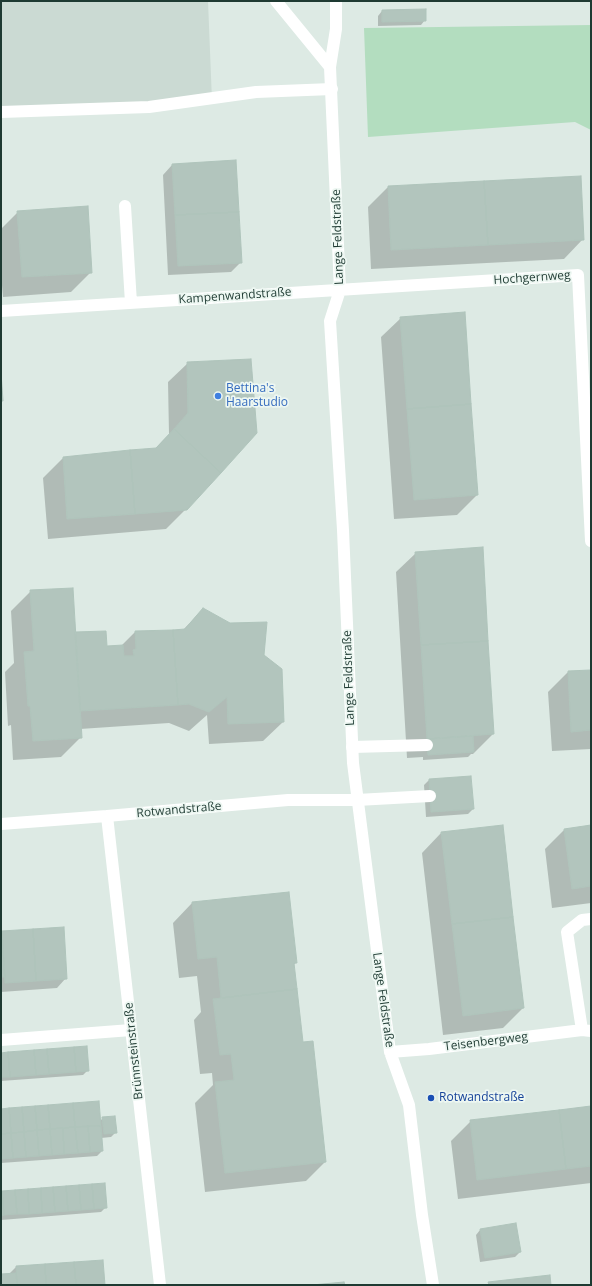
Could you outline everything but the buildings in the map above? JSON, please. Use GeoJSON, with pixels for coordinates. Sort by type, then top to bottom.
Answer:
{"type":"FeatureCollection","features":[{"type":"Feature","properties":{"kind":"street"},"geometry":{"type":"LineString","coordinates":[[276,1],[330,67]]}},
{"type":"Feature","properties":{"kind":"street","name":"Lange Feldstraße"},"geometry":{"type":"LineString","coordinates":[[336,1],[336,29],[330,67],[340,290],[330,321],[343,530],[352,747],[357,800],[390,1052],[409,1105],[422,1215],[433,1285]]}},
{"type":"Feature","properties":{"kind":"street"},"geometry":{"type":"LineString","coordinates":[[1,112],[149,107],[256,92],[332,89]]}},
{"type":"Feature","properties":{"kind":"street"},"geometry":{"type":"LineString","coordinates":[[124,206],[131,303]]}},
{"type":"Feature","properties":{"kind":"street","name":"Hochgernweg"},"geometry":{"type":"LineString","coordinates":[[340,290],[578,275],[591,541]]}},
{"type":"Feature","properties":{"kind":"street","name":"Kampenwandstraße"},"geometry":{"type":"LineString","coordinates":[[1,311],[340,290]]}},
{"type":"Feature","properties":{"kind":"street"},"geometry":{"type":"LineString","coordinates":[[352,747],[427,745]]}},
{"type":"Feature","properties":{"kind":"street","name":"Rotwandstraße"},"geometry":{"type":"LineString","coordinates":[[1,824],[288,800],[357,800],[430,796]]}},
{"type":"Feature","properties":{"kind":"street","name":"Brünnsteinstraße"},"geometry":{"type":"LineString","coordinates":[[107,816],[160,1285]]}},
{"type":"Feature","properties":{"kind":"street","name":"Teisenbergweg"},"geometry":{"type":"LineString","coordinates":[[390,1052],[429,1049],[587,1030],[566,932],[582,920],[591,919]]}},
{"type":"Feature","properties":{"kind":"street"},"geometry":{"type":"LineString","coordinates":[[1,1040],[131,1030]]}},
{"type":"Feature","properties":{"kind":"shaded area"},"geometry":{"type":"Polygon","coordinates":[[[1,1],[208,1],[212,101],[1,117],[1,1]]]}},
{"type":"Feature","properties":{"kind":"green space"},"geometry":{"type":"Polygon","coordinates":[[[591,25],[591,130],[575,122],[368,137],[364,28],[591,25]]]}},
{"type":"Feature","properties":{"kind":"place","name":"Bettina's Haarstudio"},"geometry":{"type":"Point","coordinates":[218,396]}},
{"type":"Feature","properties":{"kind":"place","name":"Rotwandstraße"},"geometry":{"type":"Point","coordinates":[431,1098]}}]}
